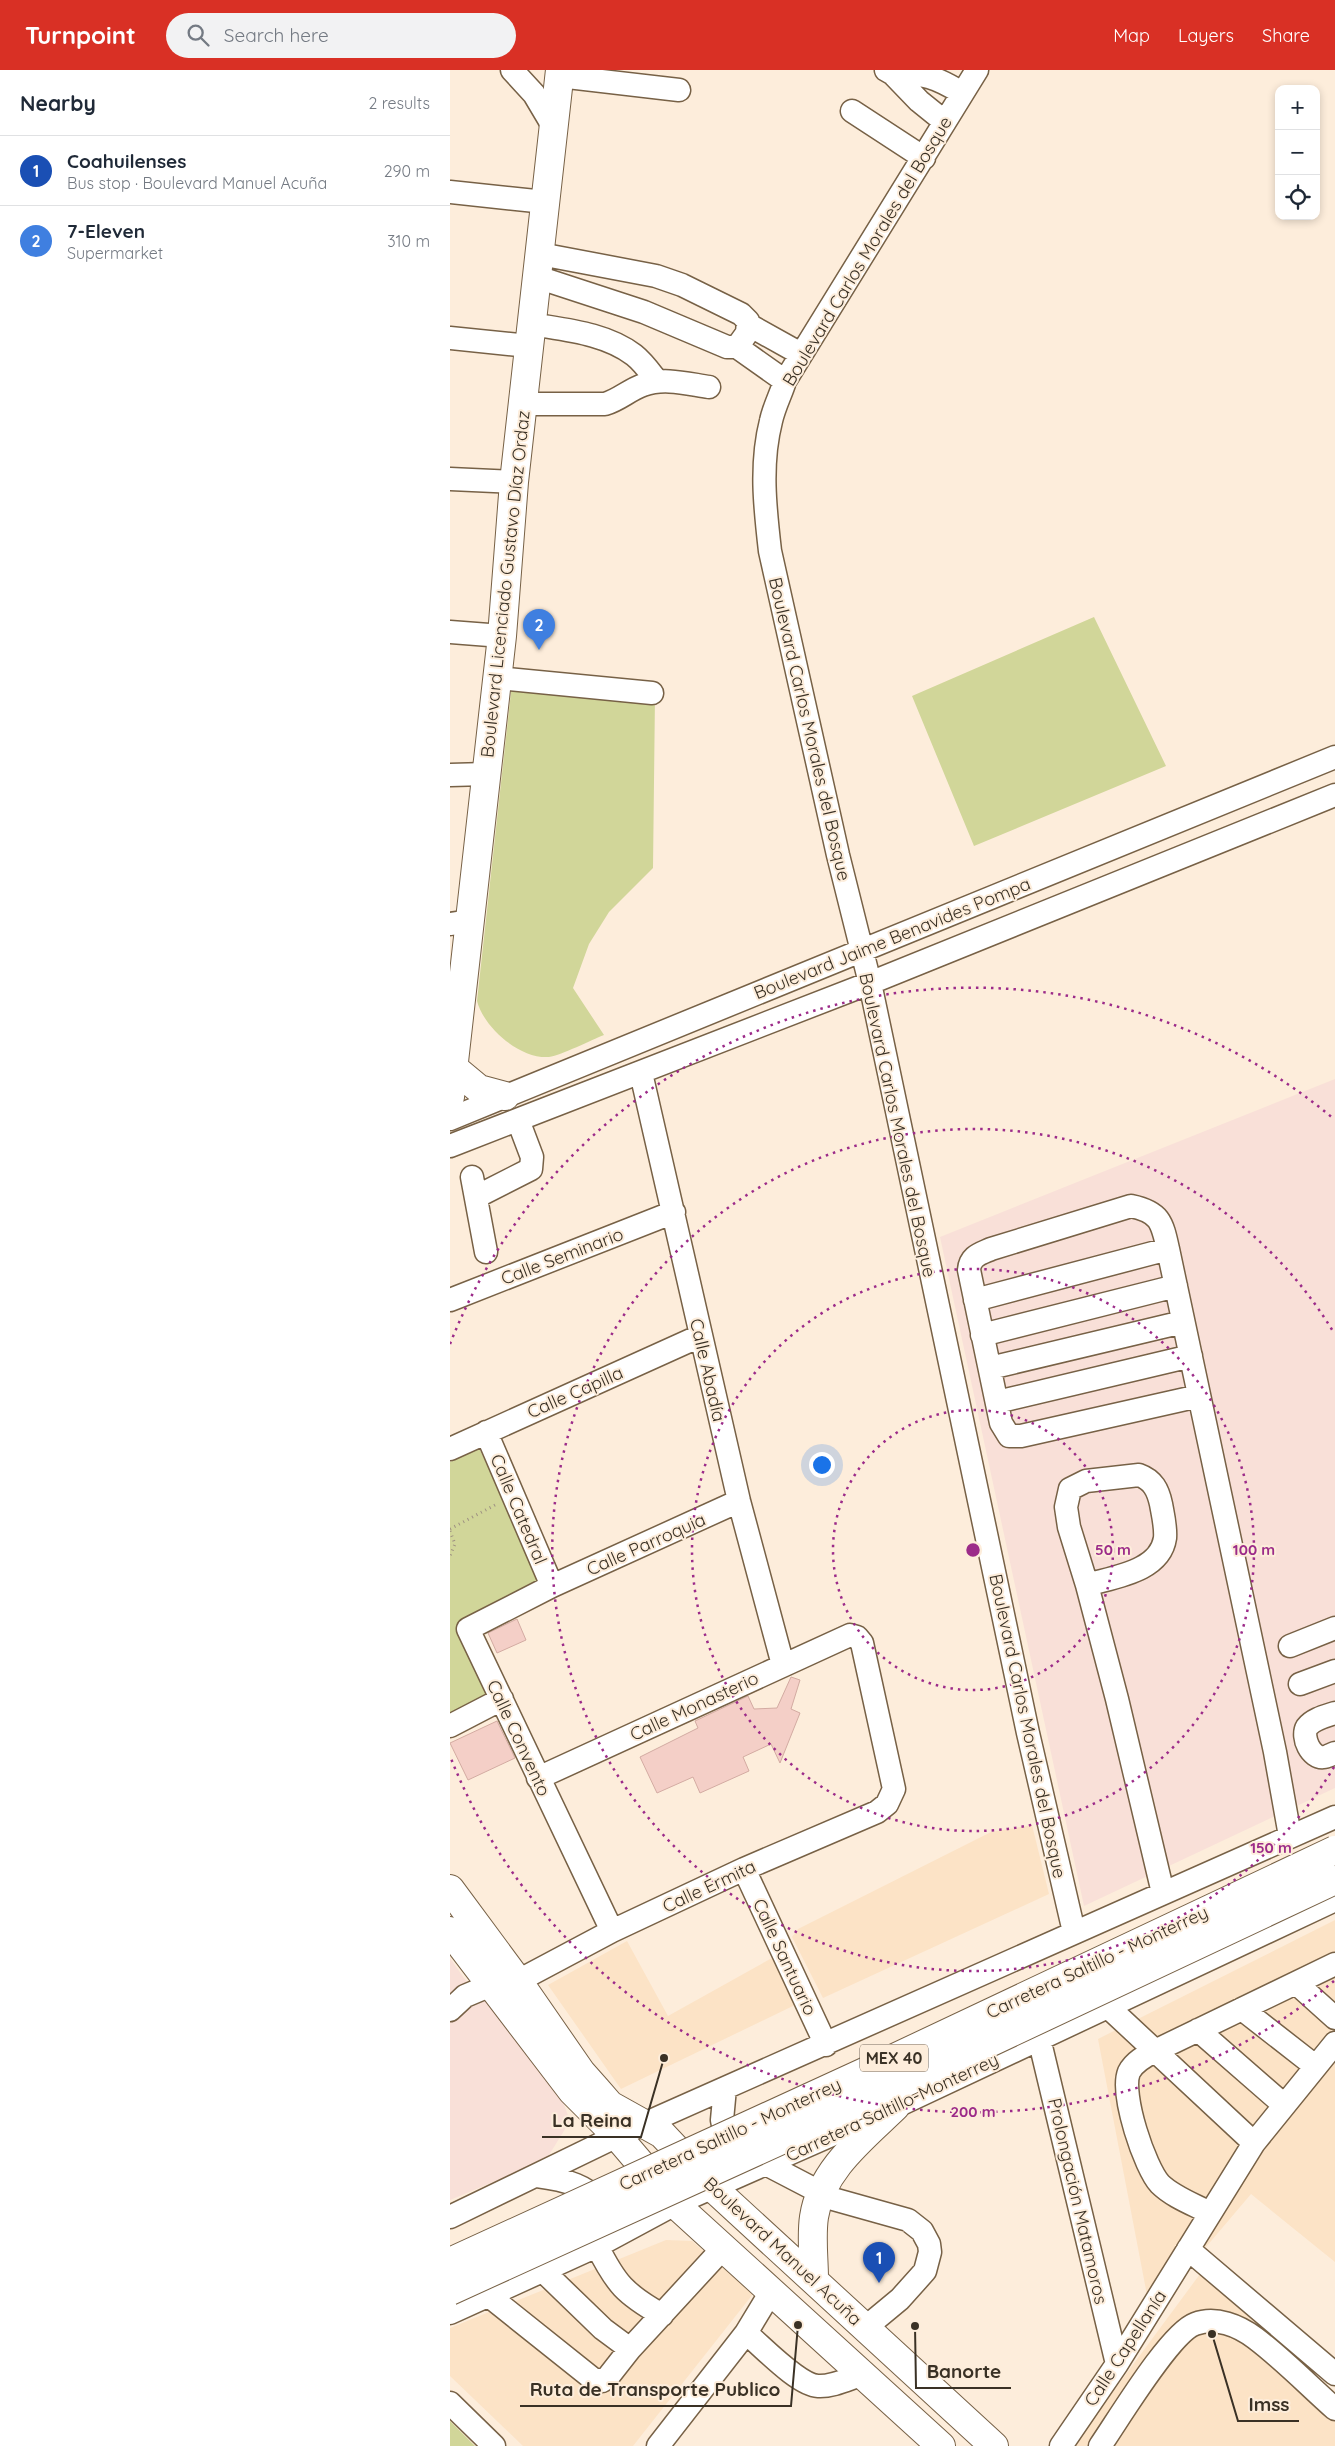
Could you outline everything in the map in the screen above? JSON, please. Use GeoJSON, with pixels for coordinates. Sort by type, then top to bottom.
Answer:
{"type":"FeatureCollection","features":[{"type":"Feature","properties":{"kind":"main road","name":"Boulevard Licenciado Gustavo Díaz Ordaz"},"geometry":{"type":"LineString","coordinates":[[450,1097],[454,1069],[460,922],[486,774],[502,636],[522,404],[560,73]]}},
{"type":"Feature","properties":{"kind":"main road"},"geometry":{"type":"LineString","coordinates":[[454,1069],[479,1089],[505,1096]]}},
{"type":"Feature","properties":{"kind":"main road","name":"Carretera Saltillo - Monterrey"},"geometry":{"type":"LineString","coordinates":[[450,2262],[860,2074],[1335,1850]]}},
{"type":"Feature","properties":{"kind":"main road","name":"Carretera Saltillo - Monterrey"},"geometry":{"type":"LineString","coordinates":[[450,2291],[842,2112],[1335,1880]]}},
{"type":"Feature","properties":{"kind":"main road","name":"Boulevard Manuel Acuña"},"geometry":{"type":"LineString","coordinates":[[450,1889],[518,1981],[581,2072],[610,2105],[647,2124],[670,2141],[712,2187],[994,2446]]}},
{"type":"Feature","properties":{"kind":"main road","name":"Boulevard Manuel Acuña"},"geometry":{"type":"LineString","coordinates":[[450,1931],[572,2091],[617,2136],[675,2204],[772,2290],[941,2446]]}},
{"type":"Feature","properties":{"kind":"main road"},"geometry":{"type":"LineString","coordinates":[[814,2279],[814,2217],[821,2192],[834,2168],[895,2107]]}},
{"type":"Feature","properties":{"kind":"street"},"geometry":{"type":"LineString","coordinates":[[512,70],[534,94],[553,126]]}},
{"type":"Feature","properties":{"kind":"street","name":"Boulevard Carlos Morales del Bosque"},"geometry":{"type":"LineString","coordinates":[[977,70],[786,381],[771,419],[766,444],[765,506],[770,551],[860,950],[870,983],[1028,1733],[1074,1932]]}},
{"type":"Feature","properties":{"kind":"street"},"geometry":{"type":"LineString","coordinates":[[890,72],[926,75],[939,79],[962,93]]}},
{"type":"Feature","properties":{"kind":"street"},"geometry":{"type":"LineString","coordinates":[[890,72],[919,101],[945,122]]}},
{"type":"Feature","properties":{"kind":"street"},"geometry":{"type":"LineString","coordinates":[[560,73],[634,77],[679,90]]}},
{"type":"Feature","properties":{"kind":"street"},"geometry":{"type":"LineString","coordinates":[[852,111],[924,158]]}},
{"type":"Feature","properties":{"kind":"street"},"geometry":{"type":"LineString","coordinates":[[450,192],[545,202]]}},
{"type":"Feature","properties":{"kind":"street"},"geometry":{"type":"LineString","coordinates":[[539,266],[656,276],[674,282],[741,314],[749,325],[801,354]]}},
{"type":"Feature","properties":{"kind":"street"},"geometry":{"type":"LineString","coordinates":[[539,266],[721,345],[737,346],[786,381]]}},
{"type":"Feature","properties":{"kind":"street"},"geometry":{"type":"LineString","coordinates":[[737,346],[747,333],[749,325]]}},
{"type":"Feature","properties":{"kind":"street"},"geometry":{"type":"LineString","coordinates":[[450,338],[530,335],[593,336],[611,342],[634,355],[657,381]]}},
{"type":"Feature","properties":{"kind":"street"},"geometry":{"type":"LineString","coordinates":[[522,404],[605,404],[616,401],[642,385],[657,381],[709,387]]}},
{"type":"Feature","properties":{"kind":"street"},"geometry":{"type":"LineString","coordinates":[[450,479],[514,482]]}},
{"type":"Feature","properties":{"kind":"street"},"geometry":{"type":"LineString","coordinates":[[450,632],[502,636]]}},
{"type":"Feature","properties":{"kind":"street"},"geometry":{"type":"LineString","coordinates":[[497,678],[652,693]]}},
{"type":"Feature","properties":{"kind":"street","name":"Boulevard Jaime Benavides Pompa"},"geometry":{"type":"LineString","coordinates":[[450,1120],[860,950],[1335,757]]}},
{"type":"Feature","properties":{"kind":"street"},"geometry":{"type":"LineString","coordinates":[[450,775],[486,774]]}},
{"type":"Feature","properties":{"kind":"street","name":"Boulevard Jaime Benavides Pompa"},"geometry":{"type":"LineString","coordinates":[[450,1146],[870,983],[1335,795]]}},
{"type":"Feature","properties":{"kind":"street","name":"Calle Abadía"},"geometry":{"type":"LineString","coordinates":[[641,1073],[739,1501],[783,1665]]}},
{"type":"Feature","properties":{"kind":"street"},"geometry":{"type":"LineString","coordinates":[[486,1252],[474,1187],[531,1169],[532,1157],[518,1120]]}},
{"type":"Feature","properties":{"kind":"street"},"geometry":{"type":"LineString","coordinates":[[1199,1396],[1014,1437],[1009,1436],[1003,1428],[982,1335],[969,1270],[971,1261],[978,1255],[1131,1206],[1153,1214],[1161,1220],[1176,1286],[1275,1752],[1290,1836]]}},
{"type":"Feature","properties":{"kind":"street","name":"Calle Seminario"},"geometry":{"type":"LineString","coordinates":[[450,1300],[674,1212]]}},
{"type":"Feature","properties":{"kind":"street"},"geometry":{"type":"LineString","coordinates":[[975,1300],[1168,1249]]}},
{"type":"Feature","properties":{"kind":"street"},"geometry":{"type":"LineString","coordinates":[[982,1335],[1176,1286]]}},
{"type":"Feature","properties":{"kind":"street"},"geometry":{"type":"LineString","coordinates":[[990,1368],[1183,1322]]}},
{"type":"Feature","properties":{"kind":"street","name":"Calle Capilla"},"geometry":{"type":"LineString","coordinates":[[450,1449],[700,1336]]}},
{"type":"Feature","properties":{"kind":"street"},"geometry":{"type":"LineString","coordinates":[[997,1402],[1190,1356]]}},
{"type":"Feature","properties":{"kind":"street","name":"Calle Catedral"},"geometry":{"type":"LineString","coordinates":[[486,1432],[552,1586]]}},
{"type":"Feature","properties":{"kind":"street"},"geometry":{"type":"LineString","coordinates":[[1087,1585],[1139,1569],[1158,1554],[1165,1538],[1160,1502],[1157,1490],[1147,1478],[1140,1475],[1086,1481],[1070,1490],[1066,1507],[1069,1527],[1087,1585],[1117,1699],[1163,1893]]}},
{"type":"Feature","properties":{"kind":"street","name":"Calle Parroquia"},"geometry":{"type":"LineString","coordinates":[[552,1586],[739,1501]]}},
{"type":"Feature","properties":{"kind":"street","name":"Calle Convento"},"geometry":{"type":"LineString","coordinates":[[552,1586],[468,1629],[612,1930]]}},
{"type":"Feature","properties":{"kind":"street"},"geometry":{"type":"LineString","coordinates":[[1290,1646],[1335,1628]]}},
{"type":"Feature","properties":{"kind":"street","name":"Calle Monasterio"},"geometry":{"type":"LineString","coordinates":[[538,1778],[850,1635],[858,1637],[862,1643],[894,1789]]}},
{"type":"Feature","properties":{"kind":"street"},"geometry":{"type":"LineString","coordinates":[[1300,1684],[1335,1671]]}},
{"type":"Feature","properties":{"kind":"street"},"geometry":{"type":"LineString","coordinates":[[450,1726],[502,1699]]}},
{"type":"Feature","properties":{"kind":"street"},"geometry":{"type":"LineString","coordinates":[[1335,1713],[1309,1726],[1306,1730],[1307,1742],[1311,1751],[1317,1756],[1324,1757],[1335,1753]]}},
{"type":"Feature","properties":{"kind":"street"},"geometry":{"type":"LineString","coordinates":[[1275,1752],[1307,1742]]}},
{"type":"Feature","properties":{"kind":"street","name":"Calle Ermita"},"geometry":{"type":"LineString","coordinates":[[518,1981],[612,1930],[744,1869],[877,1812],[887,1804],[894,1789]]}},
{"type":"Feature","properties":{"kind":"street"},"geometry":{"type":"LineString","coordinates":[[450,2217],[617,2136],[826,2045],[1074,1932],[1335,1817]]}},
{"type":"Feature","properties":{"kind":"street","name":"Calle Santuario"},"geometry":{"type":"LineString","coordinates":[[744,1869],[826,2045]]}},
{"type":"Feature","properties":{"kind":"street","name":"Carretera Saltillo-Monterrey"},"geometry":{"type":"LineString","coordinates":[[450,2313],[596,2246],[675,2204],[895,2107],[1335,1900]]}},
{"type":"Feature","properties":{"kind":"street"},"geometry":{"type":"LineString","coordinates":[[1210,2213],[1162,2186],[1147,2163],[1126,2086],[1130,2071],[1134,2065],[1155,2051],[1335,1964]]}},
{"type":"Feature","properties":{"kind":"street"},"geometry":{"type":"LineString","coordinates":[[450,2010],[465,1996],[491,1985],[518,1981]]}},
{"type":"Feature","properties":{"kind":"street"},"geometry":{"type":"LineString","coordinates":[[1296,1983],[1335,2018]]}},
{"type":"Feature","properties":{"kind":"street"},"geometry":{"type":"LineString","coordinates":[[1107,2006],[1254,2143]]}},
{"type":"Feature","properties":{"kind":"street"},"geometry":{"type":"LineString","coordinates":[[1242,2009],[1315,2066]]}},
{"type":"Feature","properties":{"kind":"street"},"geometry":{"type":"LineString","coordinates":[[1198,2030],[1284,2105]]}},
{"type":"Feature","properties":{"kind":"street","name":"Prolongación Matamoros"},"geometry":{"type":"LineString","coordinates":[[1039,2038],[1116,2364]]}},
{"type":"Feature","properties":{"kind":"street","name":"Calle Capellanía"},"geometry":{"type":"LineString","coordinates":[[1061,2446],[1116,2364],[1254,2143],[1335,2043]]}},
{"type":"Feature","properties":{"kind":"street"},"geometry":{"type":"LineString","coordinates":[[725,2088],[722,2120],[724,2130],[738,2150],[844,2203],[908,2220],[922,2231],[929,2244],[928,2262],[919,2280],[900,2299],[865,2328]]}},
{"type":"Feature","properties":{"kind":"street"},"geometry":{"type":"LineString","coordinates":[[537,2176],[562,2180],[576,2185],[597,2202],[602,2212],[602,2228],[596,2246],[612,2276],[621,2287],[662,2315]]}},
{"type":"Feature","properties":{"kind":"street"},"geometry":{"type":"LineString","coordinates":[[489,2296],[597,2380],[608,2377],[630,2350],[724,2247]]}},
{"type":"Feature","properties":{"kind":"street"},"geometry":{"type":"LineString","coordinates":[[1188,2249],[1335,2374]]}},
{"type":"Feature","properties":{"kind":"street"},"geometry":{"type":"LineString","coordinates":[[542,2270],[603,2329],[630,2350]]}},
{"type":"Feature","properties":{"kind":"street"},"geometry":{"type":"LineString","coordinates":[[658,2446],[746,2333],[772,2290]]}},
{"type":"Feature","properties":{"kind":"street"},"geometry":{"type":"LineString","coordinates":[[1100,2446],[1177,2339],[1194,2324],[1207,2321],[1232,2325],[1255,2338],[1335,2409]]}},
{"type":"Feature","properties":{"kind":"street"},"geometry":{"type":"LineString","coordinates":[[746,2333],[794,2374],[817,2386],[828,2385],[864,2374]]}},
{"type":"Feature","properties":{"kind":"street"},"geometry":{"type":"LineString","coordinates":[[450,2403],[494,2446]]}},
{"type":"Feature","properties":{"kind":"path"},"geometry":{"type":"LineString","coordinates":[[450,1556],[455,1544],[450,1530],[513,1495]]}},
{"type":"Feature","properties":{"kind":"shaded area"},"geometry":{"type":"Polygon","coordinates":[[[1335,1079],[1335,1788],[1084,1906],[940,1237],[1335,1079]]]}},
{"type":"Feature","properties":{"kind":"shaded area"},"geometry":{"type":"Polygon","coordinates":[[[1032,1825],[1049,1894],[823,1998],[792,1937],[798,1929],[991,1832],[1032,1825]]]}},
{"type":"Feature","properties":{"kind":"shaded area"},"geometry":{"type":"Polygon","coordinates":[[[1335,1920],[1335,2262],[1251,2194],[1206,2247],[1189,2239],[1147,2295],[1098,2039],[1335,1920]]]}},
{"type":"Feature","properties":{"kind":"shaded area"},"geometry":{"type":"Polygon","coordinates":[[[627,1941],[668,2016],[772,1958],[795,2005],[621,2089],[548,1985],[627,1941]]]}},
{"type":"Feature","properties":{"kind":"shaded area"},"geometry":{"type":"Polygon","coordinates":[[[450,1958],[464,1978],[554,2077],[570,2121],[546,2160],[450,2200],[450,1958]]]}},
{"type":"Feature","properties":{"kind":"shaded area"},"geometry":{"type":"Polygon","coordinates":[[[666,2240],[692,2241],[753,2294],[633,2446],[523,2446],[450,2376],[450,2328],[666,2240]]]}},
{"type":"Feature","properties":{"kind":"shaded area"},"geometry":{"type":"Polygon","coordinates":[[[1200,2274],[1335,2393],[1335,2446],[1073,2446],[1200,2274]]]}},
{"type":"Feature","properties":{"kind":"green space"},"geometry":{"type":"Polygon","coordinates":[[[1094,617],[1166,766],[974,846],[912,696],[1094,617]]]}},
{"type":"Feature","properties":{"kind":"green space"},"geometry":{"type":"Polygon","coordinates":[[[512,683],[655,696],[653,868],[609,912],[589,944],[573,988],[604,1035],[549,1057],[526,1053],[505,1040],[487,1021],[477,1001],[512,683]]]}},
{"type":"Feature","properties":{"kind":"green space"},"geometry":{"type":"Polygon","coordinates":[[[479,1448],[541,1580],[457,1624],[491,1697],[450,1718],[450,1462],[479,1448]]]}},
{"type":"Feature","properties":{"kind":"green space"},"geometry":{"type":"Polygon","coordinates":[[[450,2421],[475,2446],[450,2446],[450,2421]]]}},
{"type":"Feature","properties":{"kind":"building"},"geometry":{"type":"Polygon","coordinates":[[[517,1619],[526,1640],[497,1653],[488,1633],[517,1619]]]}},
{"type":"Feature","properties":{"kind":"building"},"geometry":{"type":"Polygon","coordinates":[[[791,1677],[800,1680],[791,1709],[800,1713],[780,1763],[771,1744],[743,1757],[749,1771],[700,1793],[693,1777],[657,1793],[640,1757],[698,1728],[695,1721],[748,1696],[754,1709],[777,1708],[791,1677]]]}},
{"type":"Feature","properties":{"kind":"building"},"geometry":{"type":"Polygon","coordinates":[[[497,1721],[515,1758],[468,1780],[450,1743],[497,1721]]]}},
{"type":"Feature","properties":{"kind":"place","name":"7-Eleven"},"geometry":{"type":"Point","coordinates":[539,650]}},
{"type":"Feature","properties":{"kind":"place","name":"La Reina"},"geometry":{"type":"Point","coordinates":[664,2058]}},
{"type":"Feature","properties":{"kind":"place","name":"Coahuilenses"},"geometry":{"type":"Point","coordinates":[879,2283]}},
{"type":"Feature","properties":{"kind":"place","name":"Ruta de Transporte Publico"},"geometry":{"type":"Point","coordinates":[798,2325]}},
{"type":"Feature","properties":{"kind":"place","name":"Banorte"},"geometry":{"type":"Point","coordinates":[915,2326]}},
{"type":"Feature","properties":{"kind":"place","name":"Imss"},"geometry":{"type":"Point","coordinates":[1212,2334]}}]}
